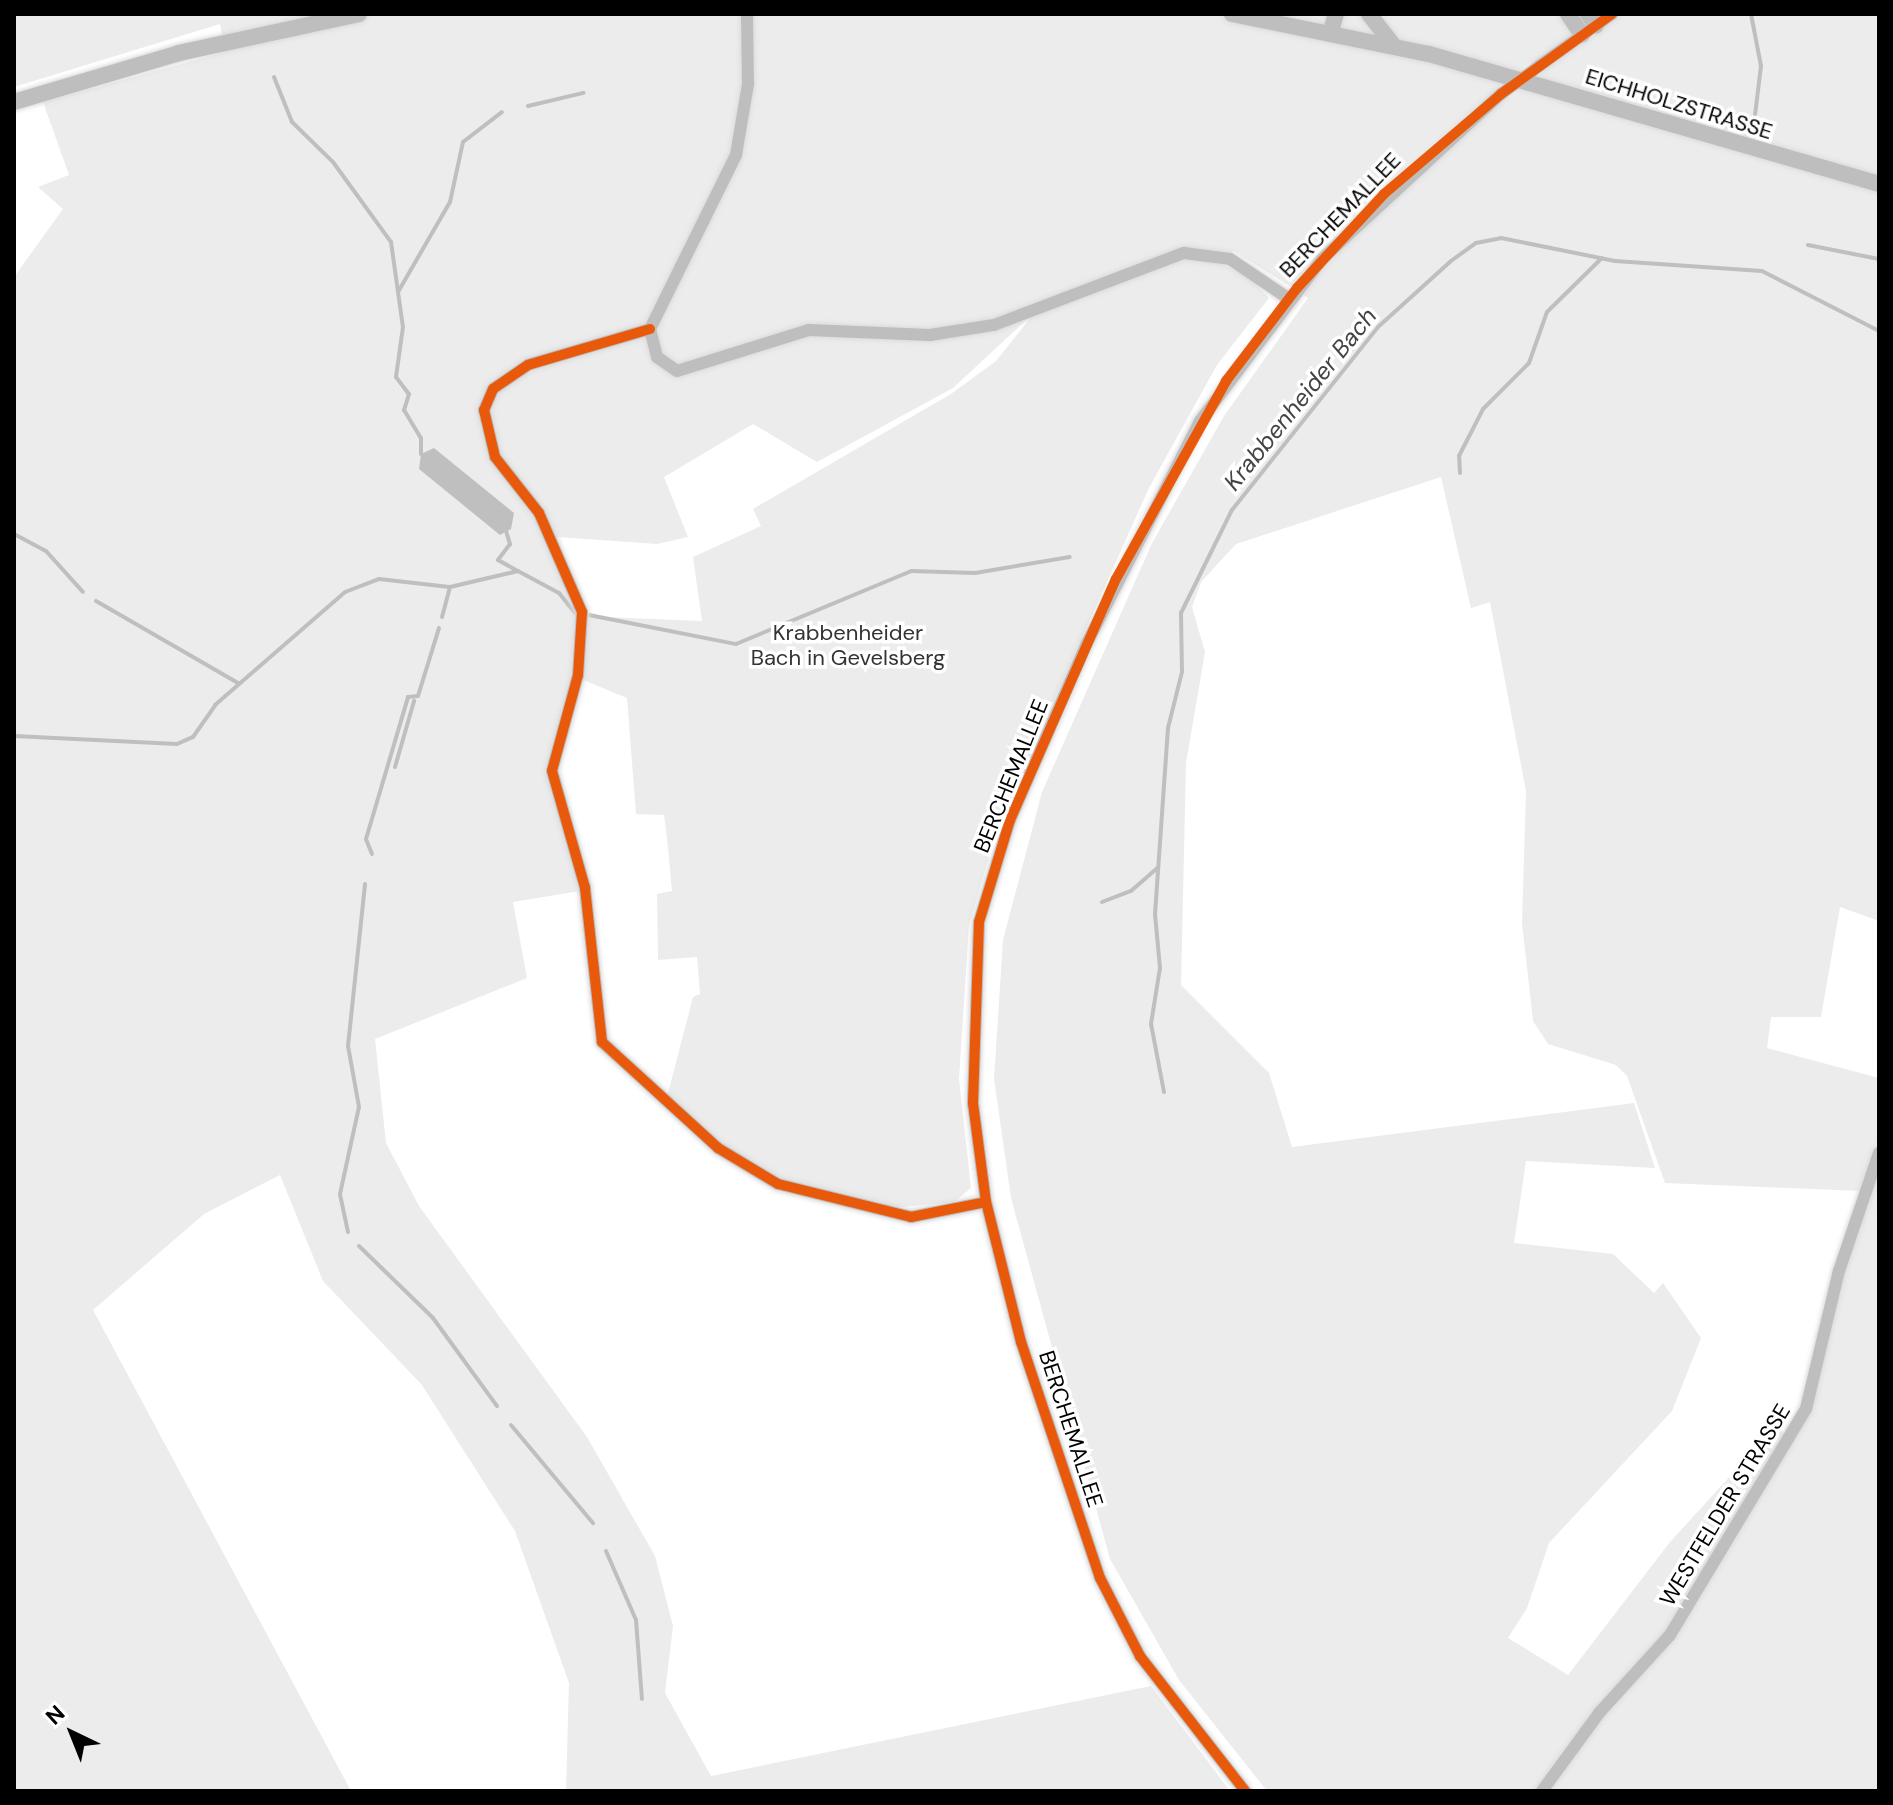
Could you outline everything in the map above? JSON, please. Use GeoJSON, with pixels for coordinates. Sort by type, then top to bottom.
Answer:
{"type":"FeatureCollection","features":[{"type":"Feature","properties":{"kind":"main road"},"geometry":{"type":"LineString","coordinates":[[14,102],[179,53],[359,14]]}},
{"type":"Feature","properties":{"kind":"main road","name":"EICHHOLZSTRASSE"},"geometry":{"type":"LineString","coordinates":[[1232,14],[1313,21],[1331,31],[1393,45],[1879,184]]}},
{"type":"Feature","properties":{"kind":"main road"},"geometry":{"type":"LineString","coordinates":[[1331,31],[1336,14]]}},
{"type":"Feature","properties":{"kind":"main road"},"geometry":{"type":"LineString","coordinates":[[1369,14],[1393,45]]}},
{"type":"Feature","properties":{"kind":"main road"},"geometry":{"type":"LineString","coordinates":[[1568,14],[1588,25]]}},
{"type":"Feature","properties":{"kind":"street"},"geometry":{"type":"LineString","coordinates":[[747,14],[748,84],[736,155],[650,329],[657,357],[677,371],[809,330],[966,331],[1184,253],[1230,259],[1289,299]]}},
{"type":"Feature","properties":{"kind":"street","name":"BERCHEMALLEE"},"geometry":{"type":"LineString","coordinates":[[1245,1791],[1140,1656],[1100,1578],[1021,1342],[986,1202],[972,1028],[979,922],[1010,820],[1155,500],[1226,381],[1289,299],[1384,194],[1588,25],[1612,14]]}},
{"type":"Feature","properties":{"kind":"street"},"geometry":{"type":"LineString","coordinates":[[650,329],[528,365],[493,389],[484,410],[495,457],[539,513],[582,612],[578,675],[552,771],[585,888],[602,1042],[718,1148],[778,1184],[911,1217],[986,1202]]}},
{"type":"Feature","properties":{"kind":"street","name":"WESTFELDER STRASSE"},"geometry":{"type":"LineString","coordinates":[[1542,1791],[1599,1713],[1670,1635],[1806,1409],[1839,1271],[1879,1153]]}},
{"type":"Feature","properties":{"kind":"green space","name":"Krabbenheider Bach in Gevelsberg"},"geometry":{"type":"Polygon","coordinates":[[[14,14],[1879,14],[1879,921],[1840,907],[1821,1017],[1771,1017],[1767,1048],[1879,1078],[1879,1137],[1861,1191],[1665,1183],[1627,1076],[1616,1065],[1548,1044],[1533,1021],[1522,923],[1526,791],[1490,602],[1471,608],[1441,477],[1236,544],[1201,582],[1192,607],[1205,652],[1186,763],[1181,985],[1269,1073],[1292,1147],[1634,1103],[1655,1168],[1526,1161],[1514,1243],[1613,1254],[1654,1293],[1663,1283],[1701,1338],[1672,1411],[1549,1543],[1527,1608],[1508,1638],[1568,1675],[1670,1542],[1776,1426],[1792,1440],[1879,1162],[1879,1791],[1267,1791],[1179,1680],[1110,1559],[1011,1198],[994,1079],[1003,940],[1042,792],[1152,543],[1224,416],[1308,298],[1234,251],[1216,261],[1249,277],[1269,298],[1217,365],[1149,488],[1000,820],[969,925],[959,1079],[971,1188],[954,1202],[891,1208],[779,1180],[747,1165],[667,1097],[693,997],[700,994],[697,957],[658,960],[657,894],[672,891],[667,838],[664,815],[636,814],[627,698],[576,677],[550,769],[580,891],[513,902],[527,978],[375,1039],[386,1143],[419,1206],[587,1437],[655,1556],[673,1626],[665,1693],[711,1776],[1151,1686],[1230,1791],[566,1791],[569,1683],[515,1531],[422,1385],[323,1281],[280,1175],[204,1214],[93,1310],[351,1791],[14,1791],[14,277],[63,209],[38,187],[69,175],[43,102],[225,52],[220,24],[14,87],[14,14]],[[1036,311],[953,388],[817,462],[753,424],[664,477],[688,537],[657,544],[544,536],[579,616],[702,621],[693,557],[761,526],[753,509],[951,394],[996,361],[1036,311]]]}},
{"type":"Feature","properties":{"kind":"shaded area"},"geometry":{"type":"Polygon","coordinates":[[[434,448],[514,513],[511,529],[500,535],[419,469],[421,454],[434,448]]]}},
{"type":"Feature","properties":{"kind":"waterway"},"geometry":{"type":"LineString","coordinates":[[1751,14],[1761,66],[1755,115]]}},
{"type":"Feature","properties":{"kind":"waterway"},"geometry":{"type":"LineString","coordinates":[[274,77],[292,122],[333,162],[391,242],[403,327],[396,377],[409,394],[404,410],[421,438],[421,454]]}},
{"type":"Feature","properties":{"kind":"waterway"},"geometry":{"type":"LineString","coordinates":[[528,106],[583,93]]}},
{"type":"Feature","properties":{"kind":"waterway"},"geometry":{"type":"LineString","coordinates":[[398,292],[450,202],[463,142],[502,112]]}},
{"type":"Feature","properties":{"kind":"waterway","name":"Krabbenheider Bach"},"geometry":{"type":"LineString","coordinates":[[1164,1092],[1151,1024],[1160,968],[1155,914],[1168,728],[1182,672],[1181,613],[1232,510],[1378,327],[1451,261],[1476,243],[1501,238],[1615,261],[1762,271],[1879,331]]}},
{"type":"Feature","properties":{"kind":"waterway"},"geometry":{"type":"LineString","coordinates":[[1808,245],[1879,259]]}},
{"type":"Feature","properties":{"kind":"waterway"},"geometry":{"type":"LineString","coordinates":[[1460,473],[1459,456],[1483,409],[1529,363],[1547,312],[1602,258]]}},
{"type":"Feature","properties":{"kind":"waterway"},"geometry":{"type":"LineString","coordinates":[[506,531],[510,544],[498,560],[516,570]]}},
{"type":"Feature","properties":{"kind":"waterway"},"geometry":{"type":"LineString","coordinates":[[14,534],[46,551],[83,592]]}},
{"type":"Feature","properties":{"kind":"waterway","name":"Krabbenheider Bach"},"geometry":{"type":"LineString","coordinates":[[589,615],[736,644],[911,571],[975,573],[1070,557]]}},
{"type":"Feature","properties":{"kind":"waterway","name":"Krabbenheider Bach"},"geometry":{"type":"LineString","coordinates":[[14,736],[177,744],[193,737],[215,705],[345,592],[379,579],[450,587],[518,571],[559,593],[575,613]]}},
{"type":"Feature","properties":{"kind":"waterway"},"geometry":{"type":"LineString","coordinates":[[442,617],[450,587]]}},
{"type":"Feature","properties":{"kind":"waterway"},"geometry":{"type":"LineString","coordinates":[[96,601],[238,683]]}},
{"type":"Feature","properties":{"kind":"waterway"},"geometry":{"type":"LineString","coordinates":[[372,854],[366,839],[408,697],[418,696],[439,628]]}},
{"type":"Feature","properties":{"kind":"waterway"},"geometry":{"type":"LineString","coordinates":[[395,767],[414,701]]}},
{"type":"Feature","properties":{"kind":"waterway"},"geometry":{"type":"LineString","coordinates":[[1102,902],[1131,891],[1157,868]]}},
{"type":"Feature","properties":{"kind":"waterway"},"geometry":{"type":"LineString","coordinates":[[348,1232],[340,1194],[359,1107],[348,1046],[365,884]]}},
{"type":"Feature","properties":{"kind":"waterway"},"geometry":{"type":"LineString","coordinates":[[359,1246],[433,1318],[497,1406]]}},
{"type":"Feature","properties":{"kind":"waterway"},"geometry":{"type":"LineString","coordinates":[[511,1425],[593,1523]]}},
{"type":"Feature","properties":{"kind":"waterway"},"geometry":{"type":"LineString","coordinates":[[606,1551],[636,1620],[642,1699]]}},
{"type":"Feature","properties":{"kind":"cycle path"},"geometry":{"type":"LineString","coordinates":[[1245,1791],[1140,1656],[1100,1578],[1021,1342],[986,1202],[973,1103],[979,922],[1010,820],[1116,579],[1226,381],[1297,288],[1384,194],[1501,94],[1612,14]]}},
{"type":"Feature","properties":{"kind":"cycle path"},"geometry":{"type":"LineString","coordinates":[[650,329],[528,365],[493,389],[484,410],[495,457],[539,513],[582,612],[578,675],[552,771],[585,888],[602,1042],[718,1148],[778,1184],[911,1217],[986,1202]]}}]}
